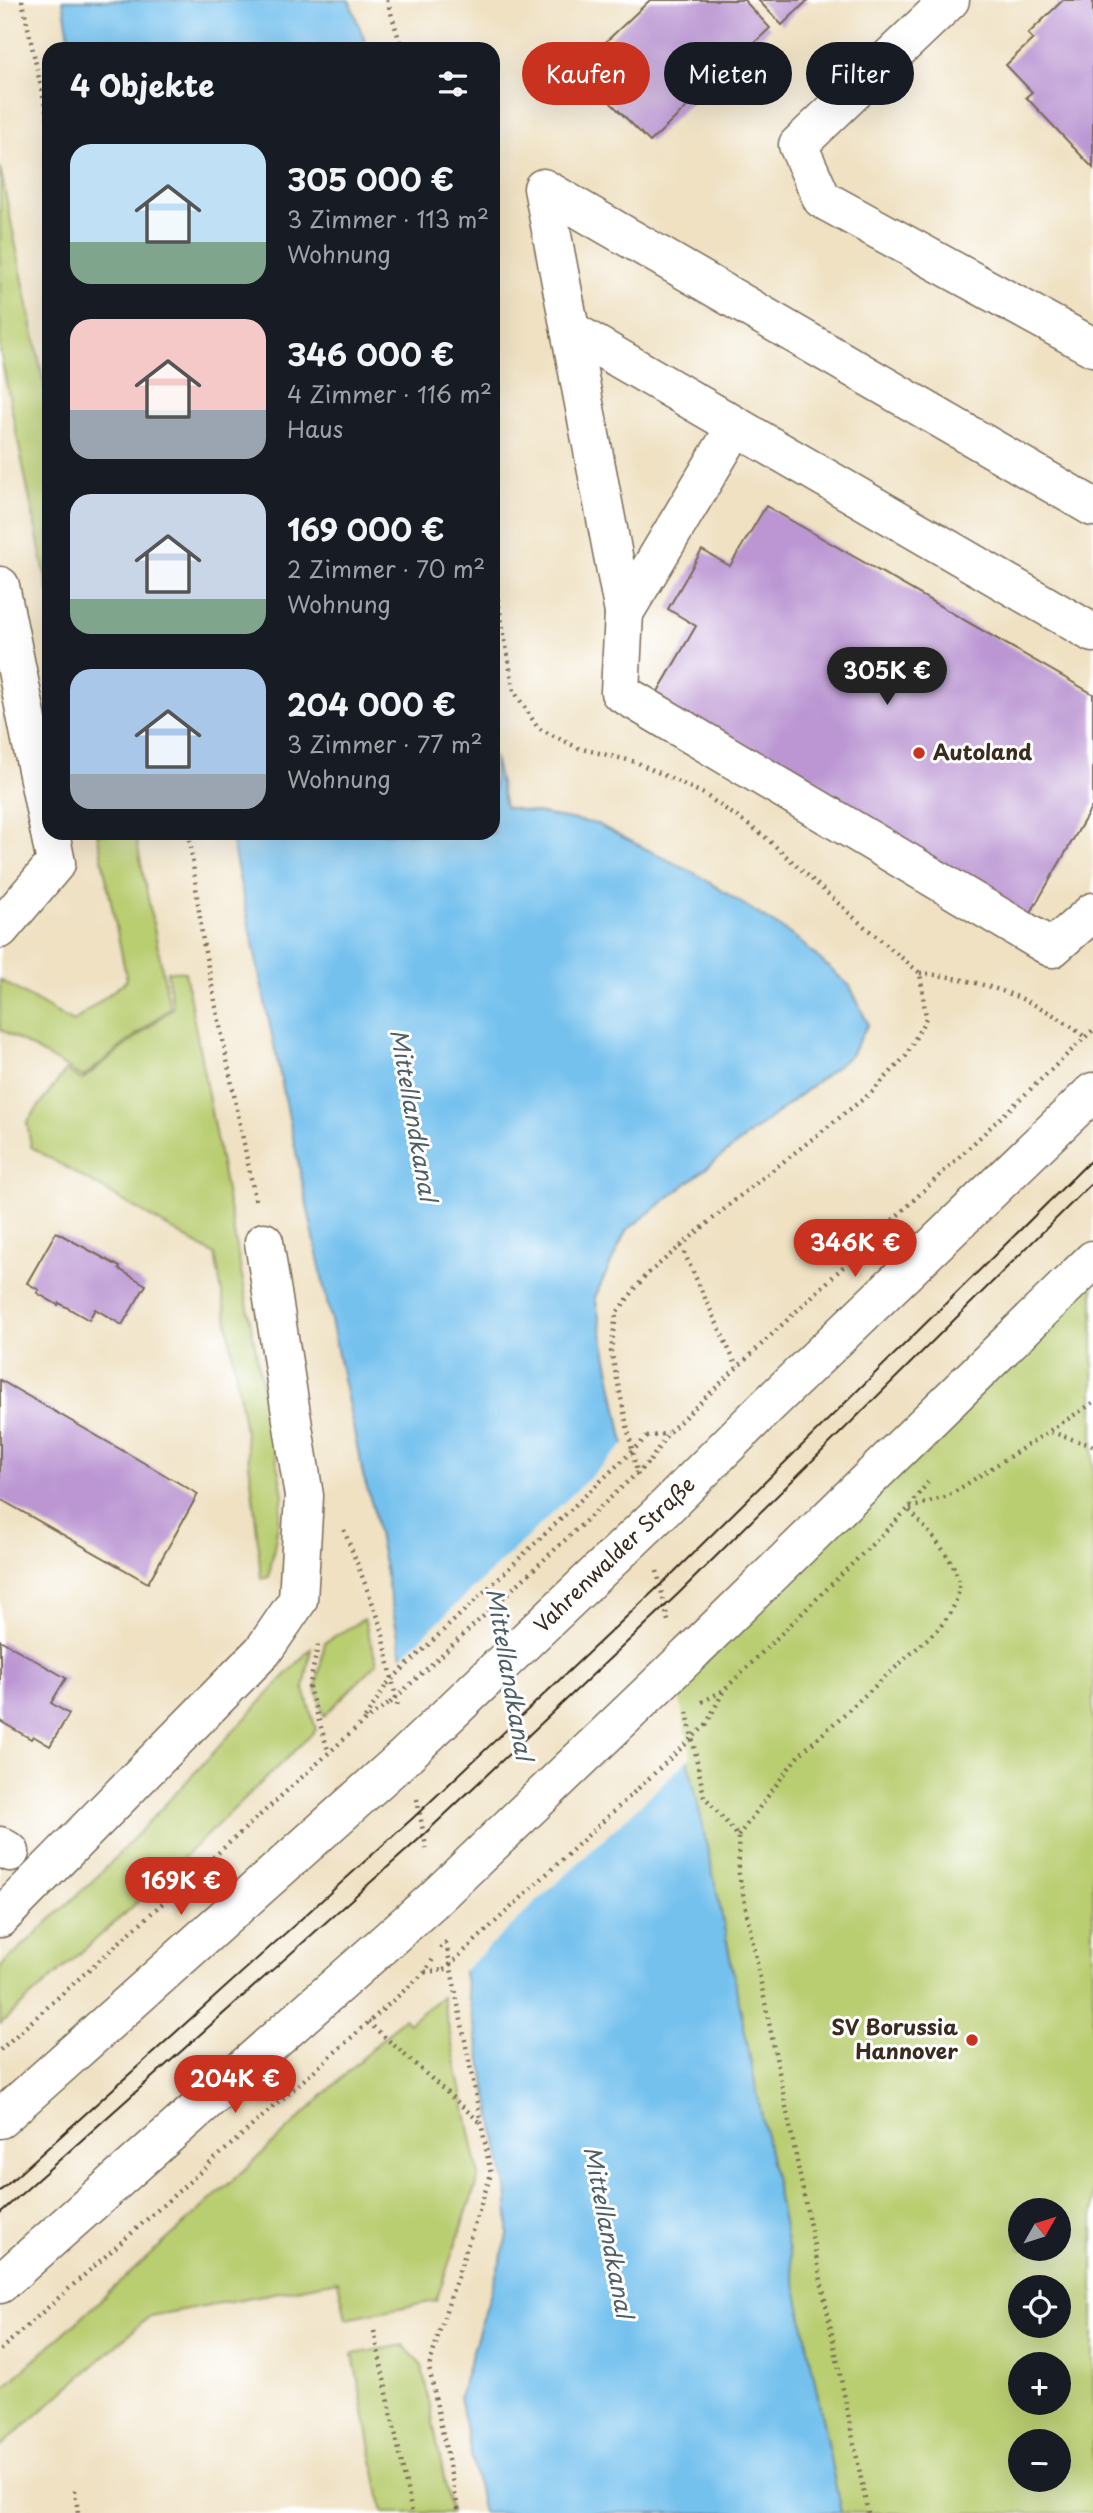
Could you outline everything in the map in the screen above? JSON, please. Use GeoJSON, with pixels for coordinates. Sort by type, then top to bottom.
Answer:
{"type":"FeatureCollection","features":[{"type":"Feature","properties":{"kind":"main road"},"geometry":{"type":"LineString","coordinates":[[950,0],[798,145],[821,199],[1093,346]]}},
{"type":"Feature","properties":{"kind":"main road"},"geometry":{"type":"LineString","coordinates":[[1093,507],[543,188],[624,613],[620,692],[1052,948],[1093,912]]}},
{"type":"Feature","properties":{"kind":"main road"},"geometry":{"type":"LineString","coordinates":[[570,330],[1093,633]]}},
{"type":"Feature","properties":{"kind":"main road"},"geometry":{"type":"LineString","coordinates":[[624,613],[736,425]]}},
{"type":"Feature","properties":{"kind":"main road"},"geometry":{"type":"LineString","coordinates":[[0,586],[9,674],[42,804]]}},
{"type":"Feature","properties":{"kind":"main road"},"geometry":{"type":"LineString","coordinates":[[0,929],[56,863],[51,840]]}},
{"type":"Feature","properties":{"kind":"main road","name":"Vahrenwalder Straße"},"geometry":{"type":"LineString","coordinates":[[0,2119],[402,1759],[662,1511],[1093,1092]]}},
{"type":"Feature","properties":{"kind":"main road"},"geometry":{"type":"LineString","coordinates":[[0,1918],[263,1651],[298,1600],[304,1496],[264,1242]]}},
{"type":"Feature","properties":{"kind":"main road"},"geometry":{"type":"LineString","coordinates":[[0,2284],[437,1917],[691,1653],[1093,1260]]}},
{"type":"Feature","properties":{"kind":"path"},"geometry":{"type":"LineString","coordinates":[[22,0],[42,92]]}},
{"type":"Feature","properties":{"kind":"path"},"geometry":{"type":"LineString","coordinates":[[387,0],[400,42]]}},
{"type":"Feature","properties":{"kind":"path"},"geometry":{"type":"LineString","coordinates":[[500,612],[514,691],[538,728],[578,748],[636,762],[704,794],[764,836],[920,973],[957,976],[1021,997],[1068,1022],[1086,1038]]}},
{"type":"Feature","properties":{"kind":"path"},"geometry":{"type":"LineString","coordinates":[[190,840],[203,942],[264,1242]]}},
{"type":"Feature","properties":{"kind":"path"},"geometry":{"type":"LineString","coordinates":[[737,1367],[681,1246],[872,1092],[906,1056],[926,1018],[920,973]]}},
{"type":"Feature","properties":{"kind":"path"},"geometry":{"type":"LineString","coordinates":[[0,2050],[363,1722],[390,1703],[650,1461],[668,1433],[1093,1030]]}},
{"type":"Feature","properties":{"kind":"path"},"geometry":{"type":"LineString","coordinates":[[701,1702],[724,1690],[908,1509],[948,1496],[1093,1403]]}},
{"type":"Feature","properties":{"kind":"path"},"geometry":{"type":"LineString","coordinates":[[1050,1432],[1093,1446]]}},
{"type":"Feature","properties":{"kind":"path"},"geometry":{"type":"LineString","coordinates":[[363,1722],[387,1684],[647,1437],[668,1433]]}},
{"type":"Feature","properties":{"kind":"path"},"geometry":{"type":"LineString","coordinates":[[304,1496],[344,1529],[381,1625],[399,1712]]}},
{"type":"Feature","properties":{"kind":"path"},"geometry":{"type":"LineString","coordinates":[[868,2513],[739,1874],[738,1836],[798,1756],[938,1629],[951,1614],[959,1585],[948,1556],[908,1509]]}},
{"type":"Feature","properties":{"kind":"path"},"geometry":{"type":"LineString","coordinates":[[298,1600],[319,1643],[309,1688],[329,1754]]}},
{"type":"Feature","properties":{"kind":"path"},"geometry":{"type":"LineString","coordinates":[[424,1973],[444,1970],[706,1725],[724,1690]]}},
{"type":"Feature","properties":{"kind":"path"},"geometry":{"type":"LineString","coordinates":[[416,1794],[430,1863]]}},
{"type":"Feature","properties":{"kind":"path"},"geometry":{"type":"LineString","coordinates":[[437,1917],[491,2174],[429,2367],[459,2513]]}},
{"type":"Feature","properties":{"kind":"path"},"geometry":{"type":"LineString","coordinates":[[0,2350],[424,1973],[440,1948]]}},
{"type":"Feature","properties":{"kind":"path"},"geometry":{"type":"LineString","coordinates":[[369,2022],[482,2124]]}},
{"type":"Feature","properties":{"kind":"path"},"geometry":{"type":"LineString","coordinates":[[374,2331],[412,2513]]}},
{"type":"Feature","properties":{"kind":"path"},"geometry":{"type":"LineString","coordinates":[[75,2490],[78,2513]]}},
{"type":"Feature","properties":{"kind":"green space"},"geometry":{"type":"Polygon","coordinates":[[[0,167],[42,374],[42,559],[0,352],[0,167]]]}},
{"type":"Feature","properties":{"kind":"green space"},"geometry":{"type":"Polygon","coordinates":[[[98,840],[136,840],[170,1008],[83,1077],[0,1029],[0,980],[73,1022],[127,980],[98,840]]]}},
{"type":"Feature","properties":{"kind":"green space"},"geometry":{"type":"Polygon","coordinates":[[[167,971],[185,972],[283,1495],[269,1577],[261,1579],[243,1416],[215,1255],[31,1147],[27,1122],[66,1070],[82,1080],[173,1008],[167,971]]]}},
{"type":"Feature","properties":{"kind":"green space"},"geometry":{"type":"Polygon","coordinates":[[[1093,1260],[1093,2513],[841,2513],[718,1897],[671,1682],[1093,1260]]]}},
{"type":"Feature","properties":{"kind":"green space"},"geometry":{"type":"Polygon","coordinates":[[[364,1619],[377,1663],[324,1716],[316,1688],[325,1642],[364,1619]]]}},
{"type":"Feature","properties":{"kind":"green space"},"geometry":{"type":"Polygon","coordinates":[[[311,1648],[304,1689],[316,1730],[130,1909],[0,2024],[0,1967],[102,1872],[311,1648]]]}},
{"type":"Feature","properties":{"kind":"green space"},"geometry":{"type":"Polygon","coordinates":[[[442,1996],[479,2176],[436,2301],[346,2318],[338,2281],[150,2316],[0,2447],[0,2391],[277,2140],[404,2018],[409,2023],[442,1996]]]}},
{"type":"Feature","properties":{"kind":"green space"},"geometry":{"type":"Polygon","coordinates":[[[403,2345],[422,2366],[451,2513],[383,2513],[353,2354],[403,2345]]]}},
{"type":"Feature","properties":{"kind":"water"},"geometry":{"type":"Polygon","coordinates":[[[63,0],[349,0],[365,42],[70,42],[63,0]]]}},
{"type":"Feature","properties":{"kind":"water","name":"Mittellandkanal"},"geometry":{"type":"Polygon","coordinates":[[[500,784],[505,807],[597,824],[698,875],[796,938],[850,986],[868,1024],[851,1055],[626,1231],[595,1297],[841,2513],[483,2513],[459,2397],[508,2235],[508,2198],[373,1508],[363,1475],[231,840],[500,840],[500,784]]]}},
{"type":"Feature","properties":{"kind":"pier"},"geometry":{"type":"Polygon","coordinates":[[[627,1442],[691,1757],[460,1974],[398,1660],[627,1442]]]}},
{"type":"Feature","properties":{"kind":"building"},"geometry":{"type":"Polygon","coordinates":[[[650,0],[744,0],[770,28],[755,42],[664,42],[664,105],[689,105],[650,142],[613,105],[650,105],[650,42],[606,42],[650,0]]]}},
{"type":"Feature","properties":{"kind":"building"},"geometry":{"type":"Polygon","coordinates":[[[758,0],[808,0],[782,25],[758,0]]]}},
{"type":"Feature","properties":{"kind":"building"},"geometry":{"type":"Polygon","coordinates":[[[1063,0],[1093,0],[1093,168],[1026,97],[1032,92],[1006,65],[1033,39],[1028,34],[1063,0]]]}},
{"type":"Feature","properties":{"kind":"building","name":"Autoland"},"geometry":{"type":"Polygon","coordinates":[[[766,506],[1093,694],[1093,805],[1029,916],[653,700],[696,626],[668,609],[702,550],[730,566],[766,506]]]}},
{"type":"Feature","properties":{"kind":"building"},"geometry":{"type":"Polygon","coordinates":[[[56,1232],[120,1267],[119,1269],[146,1285],[122,1325],[95,1309],[89,1320],[37,1293],[39,1290],[27,1283],[56,1232]]]}},
{"type":"Feature","properties":{"kind":"building"},"geometry":{"type":"Polygon","coordinates":[[[0,1380],[198,1494],[148,1583],[0,1499],[0,1380]]]}},
{"type":"Feature","properties":{"kind":"building"},"geometry":{"type":"Polygon","coordinates":[[[0,1640],[66,1678],[51,1703],[69,1714],[50,1746],[33,1736],[31,1739],[0,1721],[0,1640]]]}},
{"type":"Feature","properties":{"kind":"tram line"},"geometry":{"type":"LineString","coordinates":[[0,2191],[414,1817],[674,1572],[1093,1158]]}},
{"type":"Feature","properties":{"kind":"tram line"},"geometry":{"type":"LineString","coordinates":[[0,2213],[418,1840],[679,1593],[1093,1182]]}},
{"type":"Feature","properties":{"kind":"place","name":"Autoland"},"geometry":{"type":"Point","coordinates":[919,753]}},
{"type":"Feature","properties":{"kind":"place","name":"SV Borussia Hannover"},"geometry":{"type":"Point","coordinates":[972,2040]}}]}
